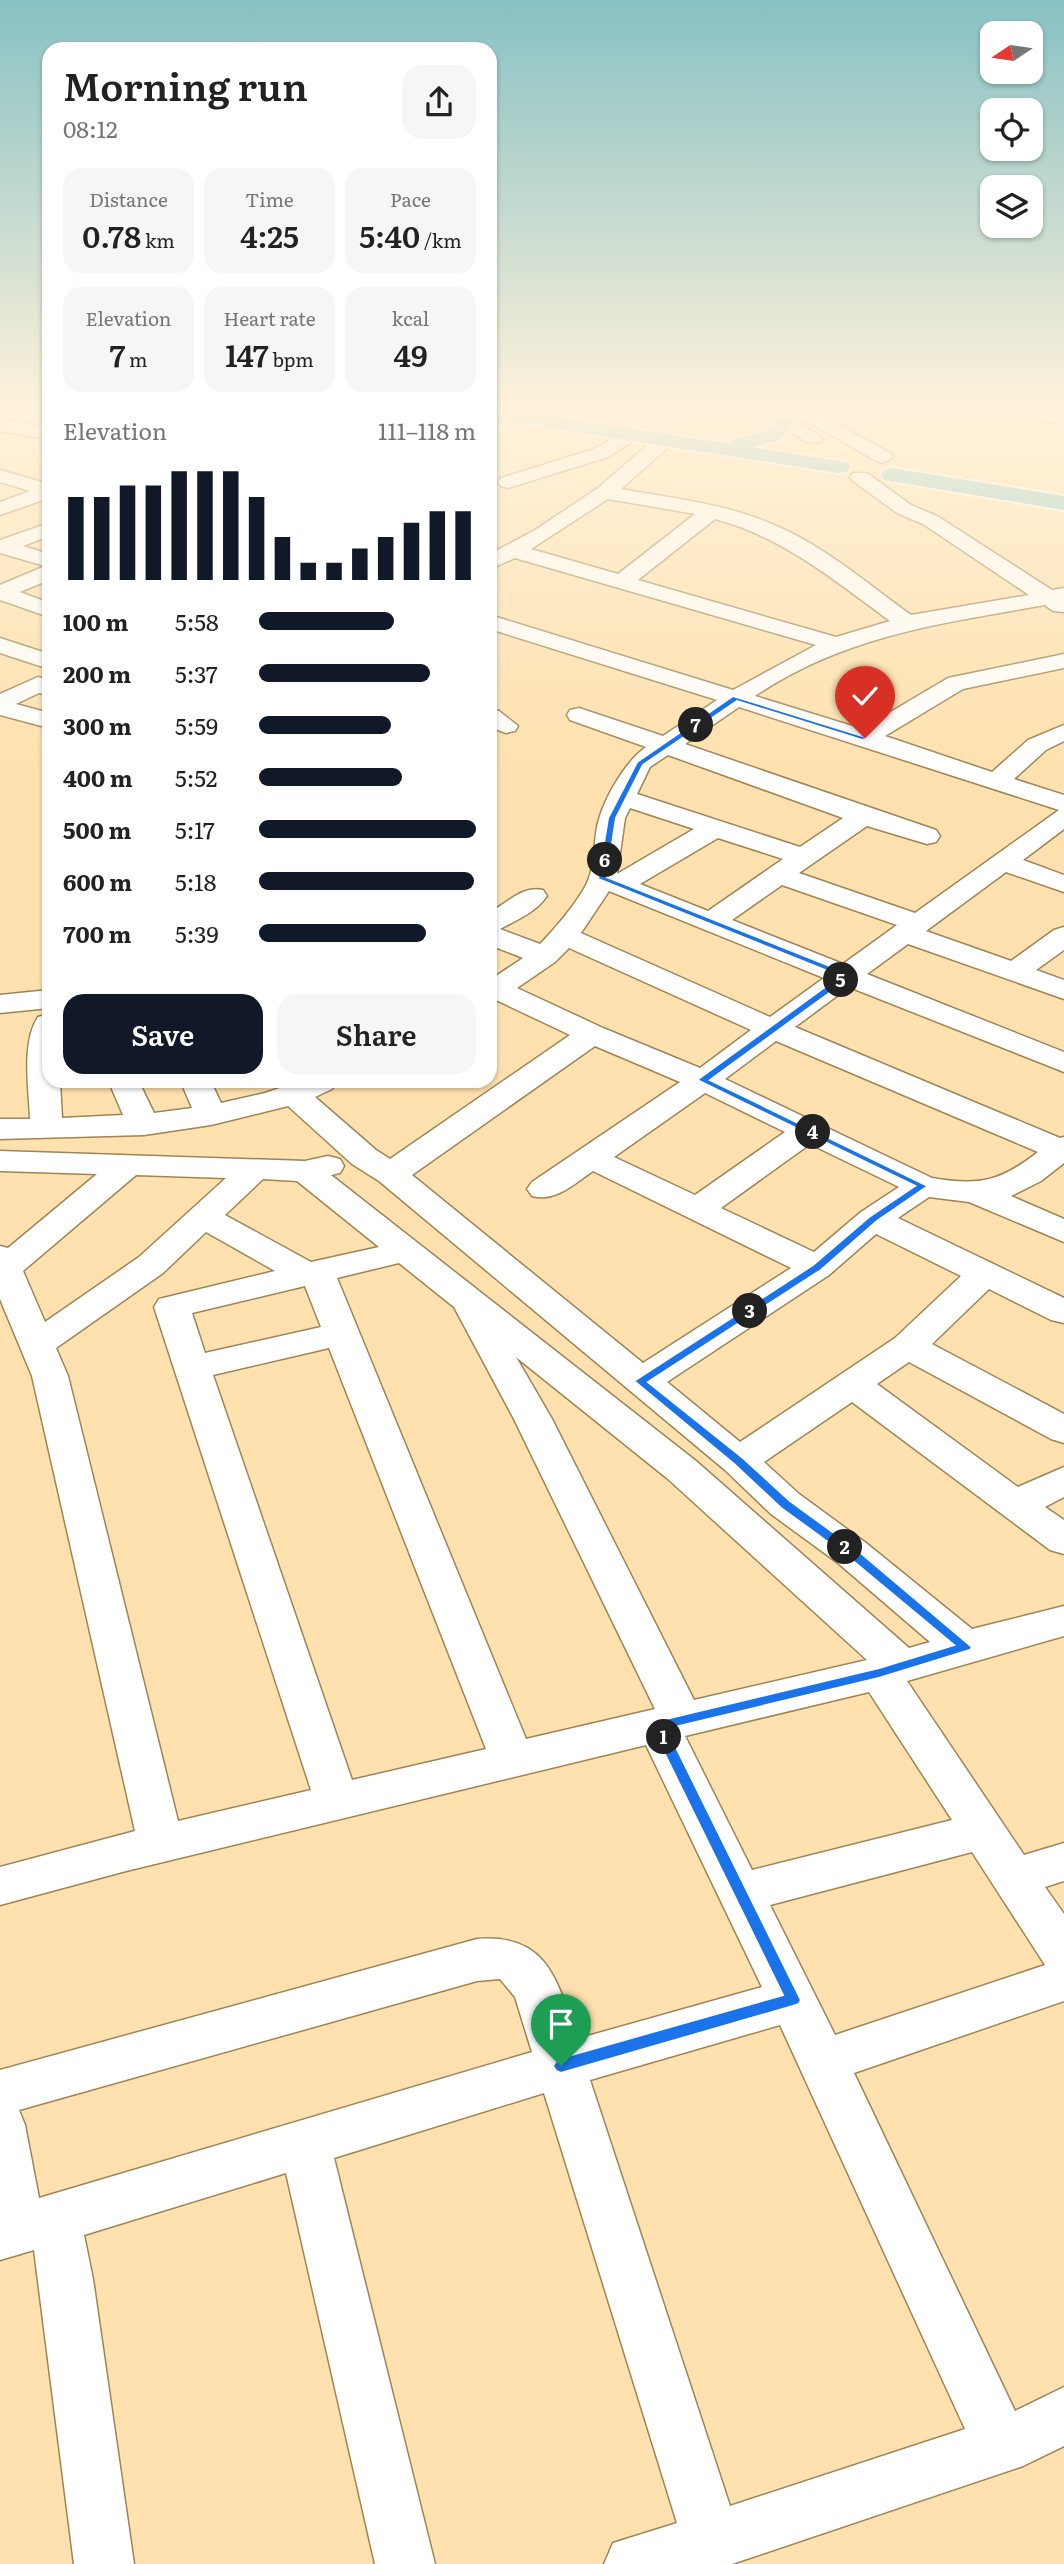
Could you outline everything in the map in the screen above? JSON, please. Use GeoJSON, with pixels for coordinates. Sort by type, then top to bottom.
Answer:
{"type":"FeatureCollection","features":[{"type":"Feature","properties":{"kind":"street"},"geometry":{"type":"LineString","coordinates":[[497,559],[515,551],[548,530]]}},
{"type":"Feature","properties":{"kind":"street"},"geometry":{"type":"LineString","coordinates":[[623,581],[689,530]]}},
{"type":"Feature","properties":{"kind":"street"},"geometry":{"type":"LineString","coordinates":[[766,530],[777,533],[907,623]]}},
{"type":"Feature","properties":{"kind":"street"},"geometry":{"type":"LineString","coordinates":[[946,530],[1059,600]]}},
{"type":"Feature","properties":{"kind":"street"},"geometry":{"type":"LineString","coordinates":[[1,546],[42,531]]}},
{"type":"Feature","properties":{"kind":"street"},"geometry":{"type":"LineString","coordinates":[[1,546],[42,559]]}},
{"type":"Feature","properties":{"kind":"street"},"geometry":{"type":"LineString","coordinates":[[515,551],[836,644]]}},
{"type":"Feature","properties":{"kind":"street"},"geometry":{"type":"LineString","coordinates":[[0,593],[42,575]]}},
{"type":"Feature","properties":{"kind":"street"},"geometry":{"type":"LineString","coordinates":[[0,593],[42,608]]}},
{"type":"Feature","properties":{"kind":"street"},"geometry":{"type":"LineString","coordinates":[[611,882],[612,818],[640,763],[744,693],[836,644],[907,623],[1059,600]]}},
{"type":"Feature","properties":{"kind":"street"},"geometry":{"type":"LineString","coordinates":[[497,612],[1003,775],[1064,787]]}},
{"type":"Feature","properties":{"kind":"street"},"geometry":{"type":"LineString","coordinates":[[497,624],[744,693]]}},
{"type":"Feature","properties":{"kind":"street"},"geometry":{"type":"LineString","coordinates":[[0,645],[42,660]]}},
{"type":"Feature","properties":{"kind":"street"},"geometry":{"type":"LineString","coordinates":[[873,733],[956,683],[1064,661]]}},
{"type":"Feature","properties":{"kind":"street"},"geometry":{"type":"LineString","coordinates":[[13,675],[42,682]]}},
{"type":"Feature","properties":{"kind":"street"},"geometry":{"type":"LineString","coordinates":[[0,705],[42,684]]}},
{"type":"Feature","properties":{"kind":"street"},"geometry":{"type":"LineString","coordinates":[[0,705],[42,719]]}},
{"type":"Feature","properties":{"kind":"street"},"geometry":{"type":"LineString","coordinates":[[579,715],[664,747],[927,836]]}},
{"type":"Feature","properties":{"kind":"street"},"geometry":{"type":"LineString","coordinates":[[1003,775],[1037,745],[1064,732]]}},
{"type":"Feature","properties":{"kind":"street"},"geometry":{"type":"LineString","coordinates":[[1003,775],[1064,804]]}},
{"type":"Feature","properties":{"kind":"street"},"geometry":{"type":"LineString","coordinates":[[622,797],[803,858]]}},
{"type":"Feature","properties":{"kind":"street"},"geometry":{"type":"LineString","coordinates":[[711,922],[863,816]]}},
{"type":"Feature","properties":{"kind":"street"},"geometry":{"type":"LineString","coordinates":[[544,1189],[702,1080],[1064,817]]}},
{"type":"Feature","properties":{"kind":"street"},"geometry":{"type":"LineString","coordinates":[[497,988],[555,946],[611,882],[715,828]]}},
{"type":"Feature","properties":{"kind":"street"},"geometry":{"type":"LineString","coordinates":[[1003,862],[1064,884]]}},
{"type":"Feature","properties":{"kind":"street"},"geometry":{"type":"LineString","coordinates":[[778,875],[1064,990]]}},
{"type":"Feature","properties":{"kind":"street"},"geometry":{"type":"LineString","coordinates":[[611,882],[1064,1063]]}},
{"type":"Feature","properties":{"kind":"street"},"geometry":{"type":"LineString","coordinates":[[497,920],[534,896]]}},
{"type":"Feature","properties":{"kind":"street"},"geometry":{"type":"LineString","coordinates":[[497,936],[555,946],[773,1029],[1062,1149],[1032,1174],[1006,1189],[976,1194]]}},
{"type":"Feature","properties":{"kind":"street"},"geometry":{"type":"LineString","coordinates":[[1015,972],[1064,936]]}},
{"type":"Feature","properties":{"kind":"street"},"geometry":{"type":"LineString","coordinates":[[497,993],[702,1080],[923,1186],[976,1194],[1064,1233]]}},
{"type":"Feature","properties":{"kind":"street"},"geometry":{"type":"LineString","coordinates":[[0,1004],[42,1000]]}},
{"type":"Feature","properties":{"kind":"street"},"geometry":{"type":"LineString","coordinates":[[0,1161],[305,1171],[378,1166],[592,1034]]}},
{"type":"Feature","properties":{"kind":"street"},"geometry":{"type":"LineString","coordinates":[[45,1088],[46,1128]]}},
{"type":"Feature","properties":{"kind":"street"},"geometry":{"type":"LineString","coordinates":[[127,1088],[144,1125]]}},
{"type":"Feature","properties":{"kind":"street"},"geometry":{"type":"LineString","coordinates":[[199,1088],[211,1115]]}},
{"type":"Feature","properties":{"kind":"street"},"geometry":{"type":"LineString","coordinates":[[0,1129],[144,1125],[211,1115],[308,1088],[378,1166],[739,1461],[785,1504],[852,1553],[965,1647]]}},
{"type":"Feature","properties":{"kind":"street"},"geometry":{"type":"LineString","coordinates":[[697,1209],[808,1130]]}},
{"type":"Feature","properties":{"kind":"street"},"geometry":{"type":"LineString","coordinates":[[591,1158],[817,1267]]}},
{"type":"Feature","properties":{"kind":"street"},"geometry":{"type":"LineString","coordinates":[[128,1165],[2,1263],[50,1376],[161,1843]]}},
{"type":"Feature","properties":{"kind":"street"},"geometry":{"type":"LineString","coordinates":[[37,1345],[151,1265],[255,1169]]}},
{"type":"Feature","properties":{"kind":"street"},"geometry":{"type":"LineString","coordinates":[[305,1171],[682,1470],[891,1669],[982,1830],[1064,1954]]}},
{"type":"Feature","properties":{"kind":"street"},"geometry":{"type":"LineString","coordinates":[[640,1381],[817,1267],[873,1219],[923,1186]]}},
{"type":"Feature","properties":{"kind":"street"},"geometry":{"type":"LineString","coordinates":[[204,1217],[312,1273],[341,1334],[513,1760]]}},
{"type":"Feature","properties":{"kind":"street"},"geometry":{"type":"LineString","coordinates":[[873,1219],[1064,1311]]}},
{"type":"Feature","properties":{"kind":"street"},"geometry":{"type":"LineString","coordinates":[[172,1307],[406,1251]]}},
{"type":"Feature","properties":{"kind":"street"},"geometry":{"type":"LineString","coordinates":[[151,1265],[172,1307],[337,1802]]}},
{"type":"Feature","properties":{"kind":"street"},"geometry":{"type":"LineString","coordinates":[[739,1461],[908,1346],[985,1273]]}},
{"type":"Feature","properties":{"kind":"street"},"geometry":{"type":"LineString","coordinates":[[466,1298],[533,1419],[670,1723],[740,1893],[823,2062],[1002,2445]]}},
{"type":"Feature","properties":{"kind":"street"},"geometry":{"type":"LineString","coordinates":[[192,1368],[341,1334]]}},
{"type":"Feature","properties":{"kind":"street"},"geometry":{"type":"LineString","coordinates":[[908,1346],[1064,1430]]}},
{"type":"Feature","properties":{"kind":"street"},"geometry":{"type":"LineString","coordinates":[[851,1383],[1064,1540]]}},
{"type":"Feature","properties":{"kind":"street"},"geometry":{"type":"LineString","coordinates":[[1015,1505],[1064,1481]]}},
{"type":"Feature","properties":{"kind":"street"},"geometry":{"type":"LineString","coordinates":[[0,1886],[161,1843],[891,1669],[1064,1621]]}},
{"type":"Feature","properties":{"kind":"street"},"geometry":{"type":"LineString","coordinates":[[740,1893],[982,1830]]}},
{"type":"Feature","properties":{"kind":"street"},"geometry":{"type":"LineString","coordinates":[[1014,1877],[1064,1862]]}},
{"type":"Feature","properties":{"kind":"street"},"geometry":{"type":"LineString","coordinates":[[0,2093],[477,1960],[505,1957],[525,1970],[537,1991],[712,2541]]}},
{"type":"Feature","properties":{"kind":"street"},"geometry":{"type":"LineString","coordinates":[[823,2062],[1064,1980]]}},
{"type":"Feature","properties":{"kind":"street"},"geometry":{"type":"LineString","coordinates":[[24,2228],[561,2066],[793,2000]]}},
{"type":"Feature","properties":{"kind":"street"},"geometry":{"type":"LineString","coordinates":[[0,2125],[24,2228],[66,2279],[104,2564]]}},
{"type":"Feature","properties":{"kind":"street"},"geometry":{"type":"LineString","coordinates":[[305,2144],[405,2564]]}},
{"type":"Feature","properties":{"kind":"street"},"geometry":{"type":"LineString","coordinates":[[635,2564],[1023,2438],[1064,2415]]}},
{"type":"Feature","properties":{"kind":"route"},"geometry":{"type":"LineString","coordinates":[[561,2066],[793,2000],[658,1726],[879,1673],[965,1647],[852,1553],[785,1504],[739,1461],[640,1381],[817,1267],[873,1219],[923,1186],[702,1080],[846,976],[603,879],[612,818],[640,763],[736,698],[865,738]]}}]}
